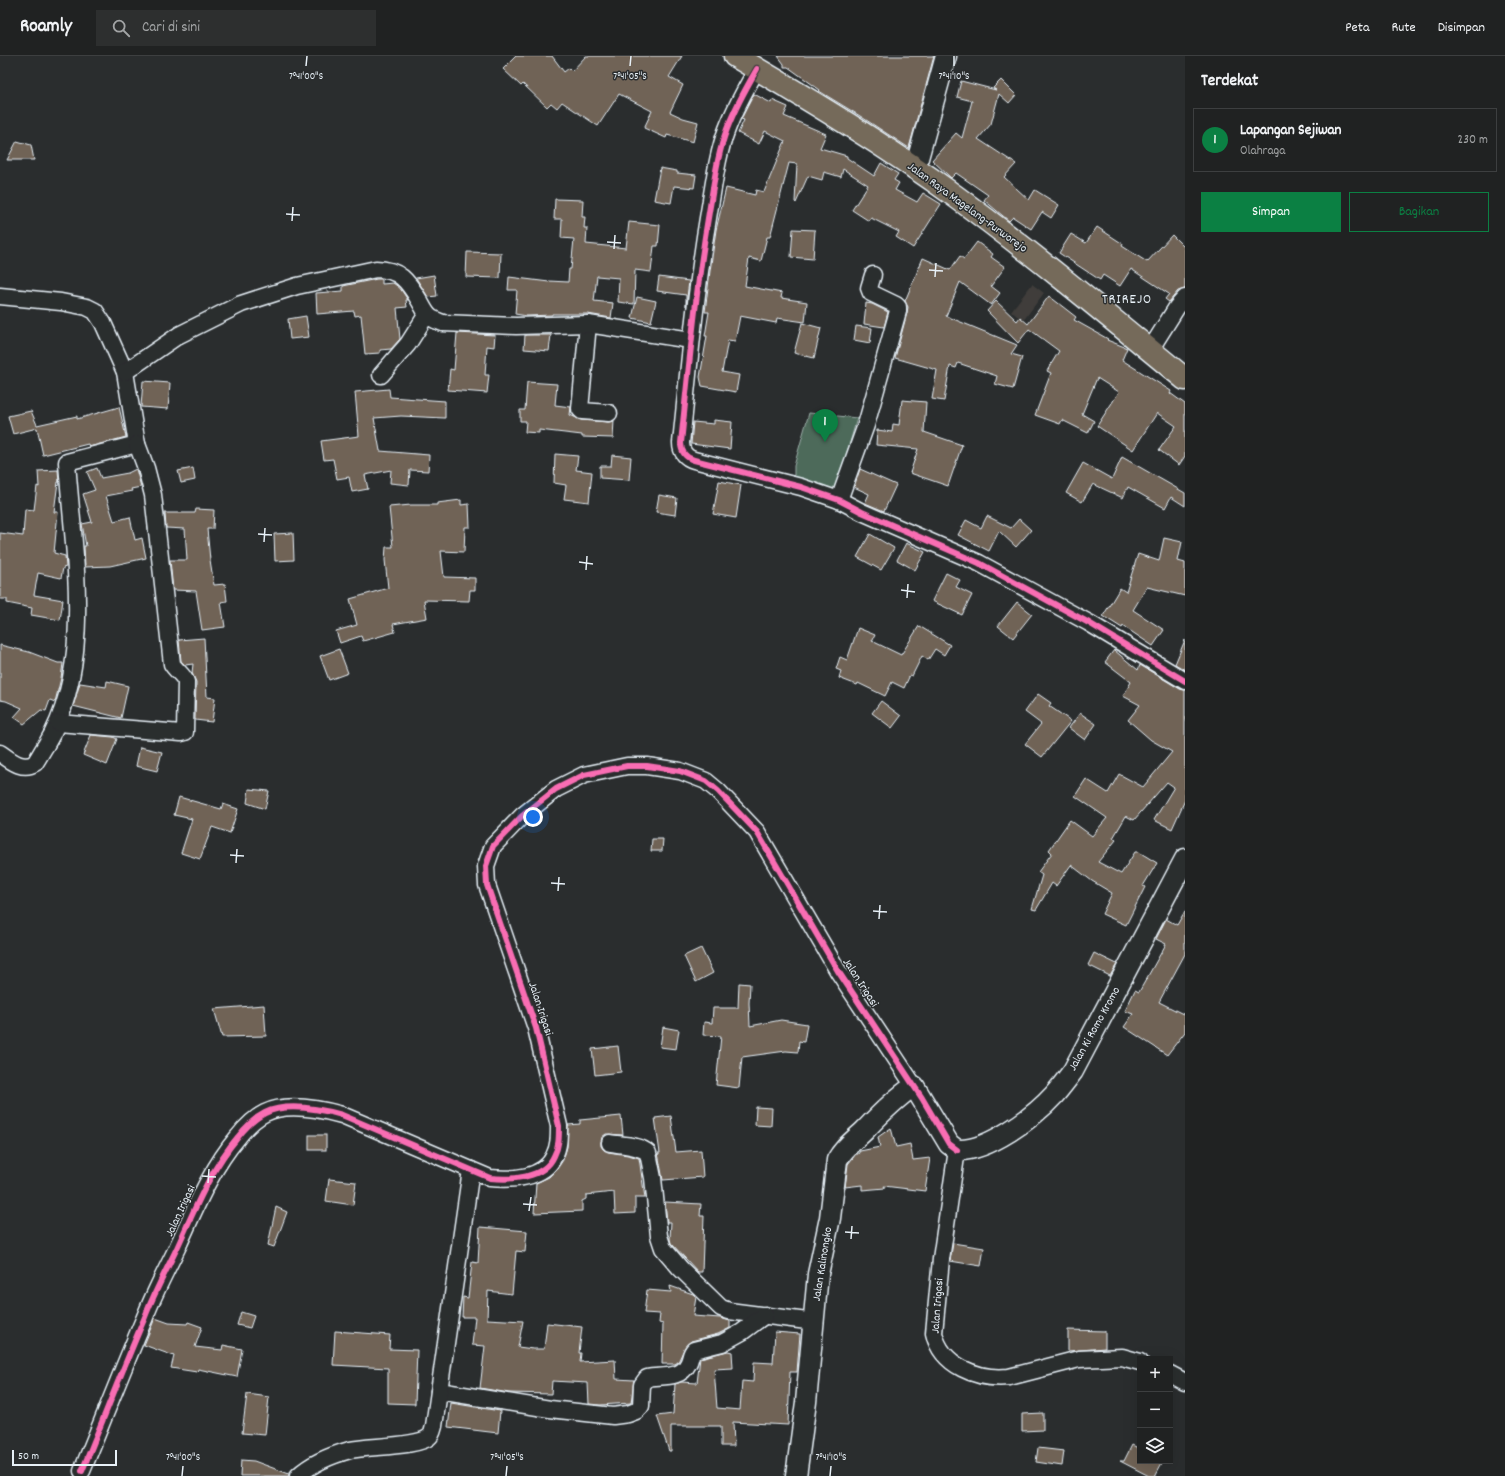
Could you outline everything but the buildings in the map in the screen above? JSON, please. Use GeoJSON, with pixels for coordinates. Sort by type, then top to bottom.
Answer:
{"type":"FeatureCollection","features":[{"type":"Feature","properties":{"kind":"main road","name":"Jalan Raya Magelang-Purworejo"},"geometry":{"type":"LineString","coordinates":[[735,56],[785,85],[955,196],[1021,246],[1185,379]]}},
{"type":"Feature","properties":{"kind":"street"},"geometry":{"type":"LineString","coordinates":[[915,169],[946,56]]}},
{"type":"Feature","properties":{"kind":"street"},"geometry":{"type":"LineString","coordinates":[[757,69],[742,96],[727,129],[720,151],[705,234],[691,340],[681,450],[684,454],[694,460],[801,487],[839,500],[862,512],[979,563],[1089,623],[1185,681]]}},
{"type":"Feature","properties":{"kind":"street"},"geometry":{"type":"LineString","coordinates":[[124,372],[179,335],[241,304],[297,286],[366,270],[388,270],[399,274],[409,283],[427,314],[438,321],[451,324],[516,326],[588,324],[691,340]]}},
{"type":"Feature","properties":{"kind":"street"},"geometry":{"type":"LineString","coordinates":[[839,500],[866,425],[898,311],[896,304],[871,293],[869,288],[873,275]]}},
{"type":"Feature","properties":{"kind":"street"},"geometry":{"type":"LineString","coordinates":[[0,296],[61,302],[92,309],[98,314],[103,323],[124,372],[137,444],[146,468],[153,495],[172,664],[186,682],[185,732],[181,733],[58,724]]}},
{"type":"Feature","properties":{"kind":"street"},"geometry":{"type":"LineString","coordinates":[[1150,350],[1177,307],[1185,298]]}},
{"type":"Feature","properties":{"kind":"street"},"geometry":{"type":"LineString","coordinates":[[381,375],[408,344],[427,314]]}},
{"type":"Feature","properties":{"kind":"street"},"geometry":{"type":"LineString","coordinates":[[588,324],[580,409],[582,411],[609,413]]}},
{"type":"Feature","properties":{"kind":"street"},"geometry":{"type":"LineString","coordinates":[[0,753],[19,765],[25,766],[32,764],[37,760],[58,724],[69,693],[76,647],[77,606],[74,542],[67,462],[137,444]]}},
{"type":"Feature","properties":{"kind":"street","name":"Jalan Irigasi"},"geometry":{"type":"LineString","coordinates":[[82,1471],[145,1315],[210,1177],[225,1153],[246,1128],[265,1113],[277,1109],[303,1107],[342,1115],[490,1178],[531,1175],[552,1161],[559,1142],[560,1126],[536,1028],[487,886],[486,866],[492,846],[522,816],[556,789],[584,775],[627,766],[667,768],[680,771],[706,781],[718,790],[757,832],[838,971],[914,1086],[949,1144],[957,1150],[941,1259],[934,1333],[936,1342],[945,1357],[960,1367],[978,1375],[998,1378],[1009,1377],[1078,1359],[1122,1358],[1137,1361]]}},
{"type":"Feature","properties":{"kind":"street","name":"Jalan Ki Romo Kromo"},"geometry":{"type":"LineString","coordinates":[[957,1150],[971,1150],[1004,1135],[1036,1112],[1064,1084],[1077,1064],[1185,859]]}},
{"type":"Feature","properties":{"kind":"street","name":"Jalan Kalinongko"},"geometry":{"type":"LineString","coordinates":[[796,1476],[815,1322],[818,1274],[830,1218],[837,1160],[846,1146],[865,1130],[898,1097],[914,1086]]}},
{"type":"Feature","properties":{"kind":"street"},"geometry":{"type":"LineString","coordinates":[[610,1143],[647,1151],[653,1178],[659,1236],[663,1248],[671,1259],[725,1310],[815,1322]]}},
{"type":"Feature","properties":{"kind":"street"},"geometry":{"type":"LineString","coordinates":[[298,1476],[312,1466],[334,1455],[352,1450],[388,1446],[427,1439],[432,1434],[471,1170]]}},
{"type":"Feature","properties":{"kind":"street"},"geometry":{"type":"LineString","coordinates":[[439,1391],[550,1409],[613,1416],[628,1414],[636,1411],[641,1406],[642,1385],[647,1378],[672,1376],[677,1374],[688,1365],[694,1350],[722,1344],[742,1332],[765,1315]]}},
{"type":"Feature","properties":{"kind":"street"},"geometry":{"type":"LineString","coordinates":[[1173,1376],[1185,1382]]}},
{"type":"Feature","properties":{"kind":"shaded area"},"geometry":{"type":"Polygon","coordinates":[[[1032,284],[1044,293],[1023,321],[1011,311],[1032,284]]]}},
{"type":"Feature","properties":{"kind":"green space"},"geometry":{"type":"Polygon","coordinates":[[[809,413],[857,418],[835,494],[794,483],[794,466],[809,413]]]}},
{"type":"Feature","properties":{"kind":"cycle path"},"geometry":{"type":"LineString","coordinates":[[757,69],[730,121],[716,170],[704,241],[693,327],[681,443],[684,454],[694,460],[801,487],[839,500],[862,512],[979,563],[1089,623],[1185,681]]}},
{"type":"Feature","properties":{"kind":"cycle path"},"geometry":{"type":"LineString","coordinates":[[82,1471],[152,1299],[211,1176],[228,1150],[241,1134],[261,1115],[274,1110],[293,1107],[314,1109],[342,1115],[490,1178],[507,1179],[535,1174],[549,1164],[557,1149],[559,1126],[536,1028],[487,885],[486,866],[493,846],[522,816],[556,789],[584,775],[627,766],[647,766],[680,771],[706,781],[718,791],[757,832],[838,971],[922,1098],[949,1144],[957,1150]]}},
{"type":"Feature","properties":{"kind":"place","name":"Lapangan Sejiwan"},"geometry":{"type":"Point","coordinates":[825,442]}},
{"type":"Feature","properties":{"kind":"district","name":"TRIREJO"},"geometry":{"type":"Point","coordinates":[1127,300]}}]}
